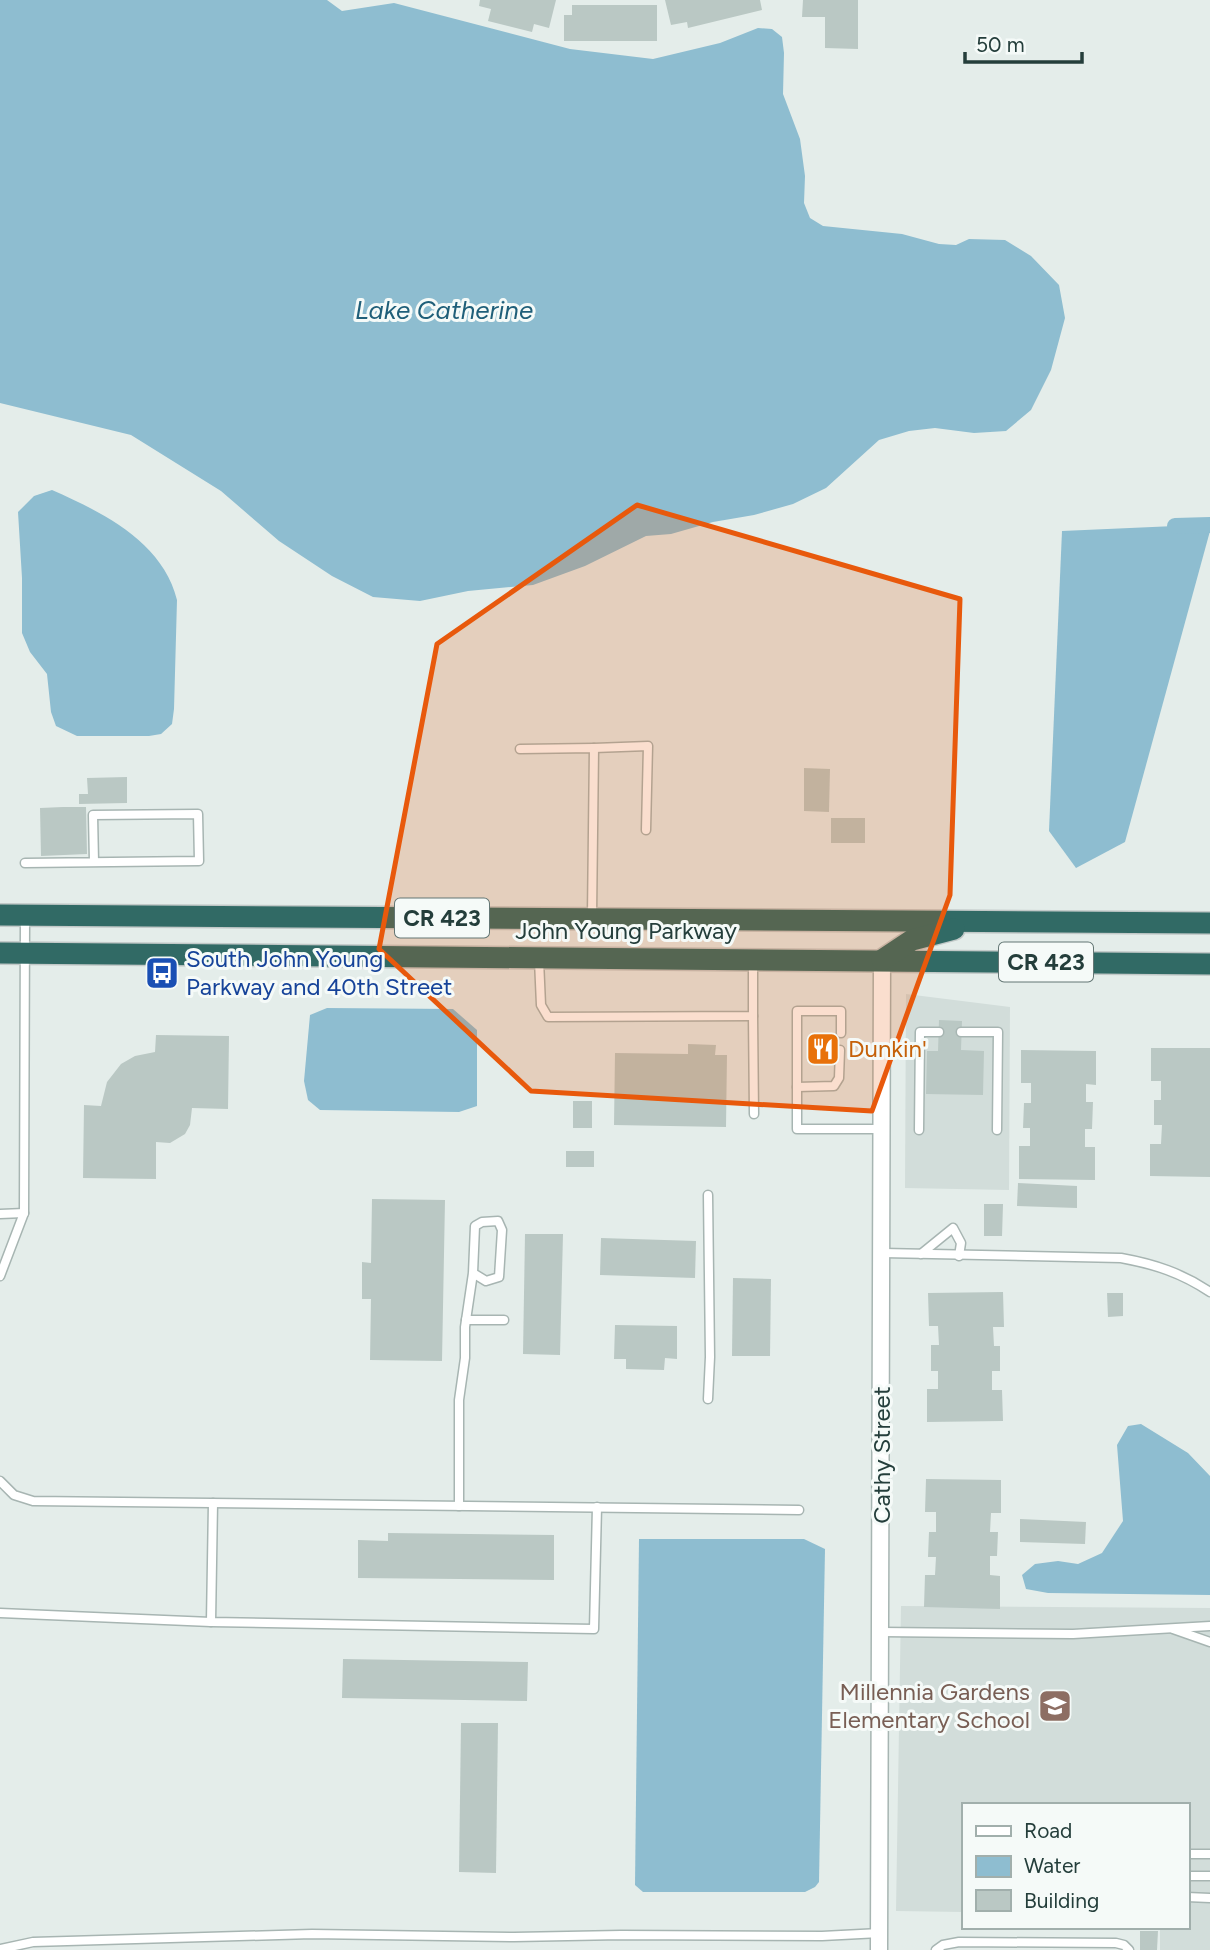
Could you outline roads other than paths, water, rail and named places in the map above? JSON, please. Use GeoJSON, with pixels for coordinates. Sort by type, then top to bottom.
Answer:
{"type":"FeatureCollection","features":[{"type":"Feature","properties":{"kind":"highway","name":"John Young Parkway"},"geometry":{"type":"LineString","coordinates":[[0,915],[1210,923]]}},
{"type":"Feature","properties":{"kind":"highway"},"geometry":{"type":"LineString","coordinates":[[883,960],[912,940],[990,922]]}},
{"type":"Feature","properties":{"kind":"highway","name":"John Young Parkway"},"geometry":{"type":"LineString","coordinates":[[0,953],[1210,964]]}},
{"type":"Feature","properties":{"kind":"street","name":"Cathy Street"},"geometry":{"type":"LineString","coordinates":[[879,1950],[883,960]]}},
{"type":"Feature","properties":{"kind":"lane"},"geometry":{"type":"LineString","coordinates":[[520,748],[648,746],[646,830]]}},
{"type":"Feature","properties":{"kind":"lane"},"geometry":{"type":"LineString","coordinates":[[592,919],[594,748]]}},
{"type":"Feature","properties":{"kind":"lane"},"geometry":{"type":"LineString","coordinates":[[25,863],[200,861],[198,814],[93,815],[94,862]]}},
{"type":"Feature","properties":{"kind":"lane"},"geometry":{"type":"LineString","coordinates":[[0,1276],[24,1213],[25,915]]}},
{"type":"Feature","properties":{"kind":"lane"},"geometry":{"type":"LineString","coordinates":[[539,957],[541,1005],[548,1017],[753,1016]]}},
{"type":"Feature","properties":{"kind":"lane"},"geometry":{"type":"LineString","coordinates":[[753,958],[754,1114]]}},
{"type":"Feature","properties":{"kind":"lane"},"geometry":{"type":"LineString","coordinates":[[841,1033],[841,1011],[797,1011],[797,1129],[883,1129]]}},
{"type":"Feature","properties":{"kind":"lane"},"geometry":{"type":"LineString","coordinates":[[919,1130],[920,1032],[939,1032]]}},
{"type":"Feature","properties":{"kind":"lane"},"geometry":{"type":"LineString","coordinates":[[961,1032],[998,1032],[997,1130]]}},
{"type":"Feature","properties":{"kind":"lane"},"geometry":{"type":"LineString","coordinates":[[797,1087],[834,1086],[839,1078],[840,1050]]}},
{"type":"Feature","properties":{"kind":"lane"},"geometry":{"type":"LineString","coordinates":[[708,1195],[708,1399]]}},
{"type":"Feature","properties":{"kind":"lane"},"geometry":{"type":"LineString","coordinates":[[0,1214],[24,1213]]}},
{"type":"Feature","properties":{"kind":"lane"},"geometry":{"type":"LineString","coordinates":[[459,1506],[459,1400],[466,1358],[466,1320],[473,1273],[475,1226],[482,1222],[498,1220],[502,1230],[499,1277],[486,1281],[473,1273]]}},
{"type":"Feature","properties":{"kind":"lane"},"geometry":{"type":"LineString","coordinates":[[922,1254],[953,1228],[961,1243],[959,1256]]}},
{"type":"Feature","properties":{"kind":"lane"},"geometry":{"type":"LineString","coordinates":[[883,1253],[1121,1258],[1157,1265],[1193,1280],[1210,1292]]}},
{"type":"Feature","properties":{"kind":"lane"},"geometry":{"type":"LineString","coordinates":[[466,1320],[505,1320]]}},
{"type":"Feature","properties":{"kind":"lane"},"geometry":{"type":"LineString","coordinates":[[0,1481],[14,1495],[33,1501],[799,1510]]}},
{"type":"Feature","properties":{"kind":"lane"},"geometry":{"type":"LineString","coordinates":[[211,1622],[213,1503]]}},
{"type":"Feature","properties":{"kind":"lane"},"geometry":{"type":"LineString","coordinates":[[0,1613],[211,1622],[594,1629],[597,1507]]}},
{"type":"Feature","properties":{"kind":"lane"},"geometry":{"type":"LineString","coordinates":[[882,1632],[1073,1634],[1173,1629],[1187,1625],[1210,1626]]}},
{"type":"Feature","properties":{"kind":"lane"},"geometry":{"type":"LineString","coordinates":[[1173,1629],[1210,1642]]}},
{"type":"Feature","properties":{"kind":"lane"},"geometry":{"type":"LineString","coordinates":[[1189,1854],[1210,1854]]}},
{"type":"Feature","properties":{"kind":"lane"},"geometry":{"type":"LineString","coordinates":[[1189,1876],[1210,1876]]}},
{"type":"Feature","properties":{"kind":"lane"},"geometry":{"type":"LineString","coordinates":[[1189,1898],[1210,1898]]}},
{"type":"Feature","properties":{"kind":"lane"},"geometry":{"type":"LineString","coordinates":[[1,1949],[33,1942],[312,1934],[501,1937],[822,1936],[880,1933]]}},
{"type":"Feature","properties":{"kind":"lane"},"geometry":{"type":"LineString","coordinates":[[936,1950],[953,1942],[970,1942],[1116,1943],[1129,1950]]}},
{"type":"Feature","properties":{"kind":"water","name":"Lake Catherine"},"geometry":{"type":"Polygon","coordinates":[[[0,0],[327,0],[342,11],[394,3],[570,49],[653,59],[720,43],[758,28],[772,29],[782,37],[783,94],[800,139],[805,176],[804,203],[810,218],[823,226],[902,234],[939,244],[956,245],[969,239],[1005,240],[1031,256],[1059,285],[1065,318],[1051,370],[1031,410],[1006,431],[974,433],[935,428],[909,431],[879,440],[826,488],[793,504],[671,534],[646,536],[585,566],[533,585],[468,591],[420,601],[373,597],[332,576],[279,541],[221,491],[131,435],[0,403],[0,0]]]}},
{"type":"Feature","properties":{"kind":"water"},"geometry":{"type":"Polygon","coordinates":[[[52,490],[91,508],[128,532],[159,561],[170,580],[177,600],[174,709],[172,724],[161,734],[77,736],[56,726],[51,712],[47,674],[30,652],[22,633],[18,512],[34,496],[52,490]]]}},
{"type":"Feature","properties":{"kind":"water"},"geometry":{"type":"Polygon","coordinates":[[[1210,526],[1210,531],[1125,842],[1076,868],[1049,831],[1062,531],[1210,526]]]}},
{"type":"Feature","properties":{"kind":"water"},"geometry":{"type":"Polygon","coordinates":[[[327,1008],[453,1009],[477,1030],[477,1106],[459,1112],[320,1110],[308,1100],[304,1081],[310,1015],[327,1008]]]}},
{"type":"Feature","properties":{"kind":"water"},"geometry":{"type":"Polygon","coordinates":[[[1141,1424],[1188,1453],[1210,1476],[1210,1595],[1048,1593],[1026,1589],[1022,1575],[1035,1564],[1058,1561],[1078,1564],[1102,1553],[1123,1521],[1117,1445],[1128,1426],[1141,1424]]]}},
{"type":"Feature","properties":{"kind":"water"},"geometry":{"type":"Polygon","coordinates":[[[639,1539],[804,1539],[825,1549],[819,1882],[805,1892],[643,1892],[635,1885],[639,1539]]]}},
{"type":"Feature","properties":{"kind":"waterway"},"geometry":{"type":"LineString","coordinates":[[1175,526],[1210,525]]}},
{"type":"Feature","properties":{"kind":"place","name":"South John Young Parkway and 40th Street"},"geometry":{"type":"Point","coordinates":[162,973]}},
{"type":"Feature","properties":{"kind":"place","name":"Dunkin'"},"geometry":{"type":"Point","coordinates":[823,1049]}},
{"type":"Feature","properties":{"kind":"place","name":"Millennia Gardens Elementary School"},"geometry":{"type":"Point","coordinates":[1055,1706]}}]}
